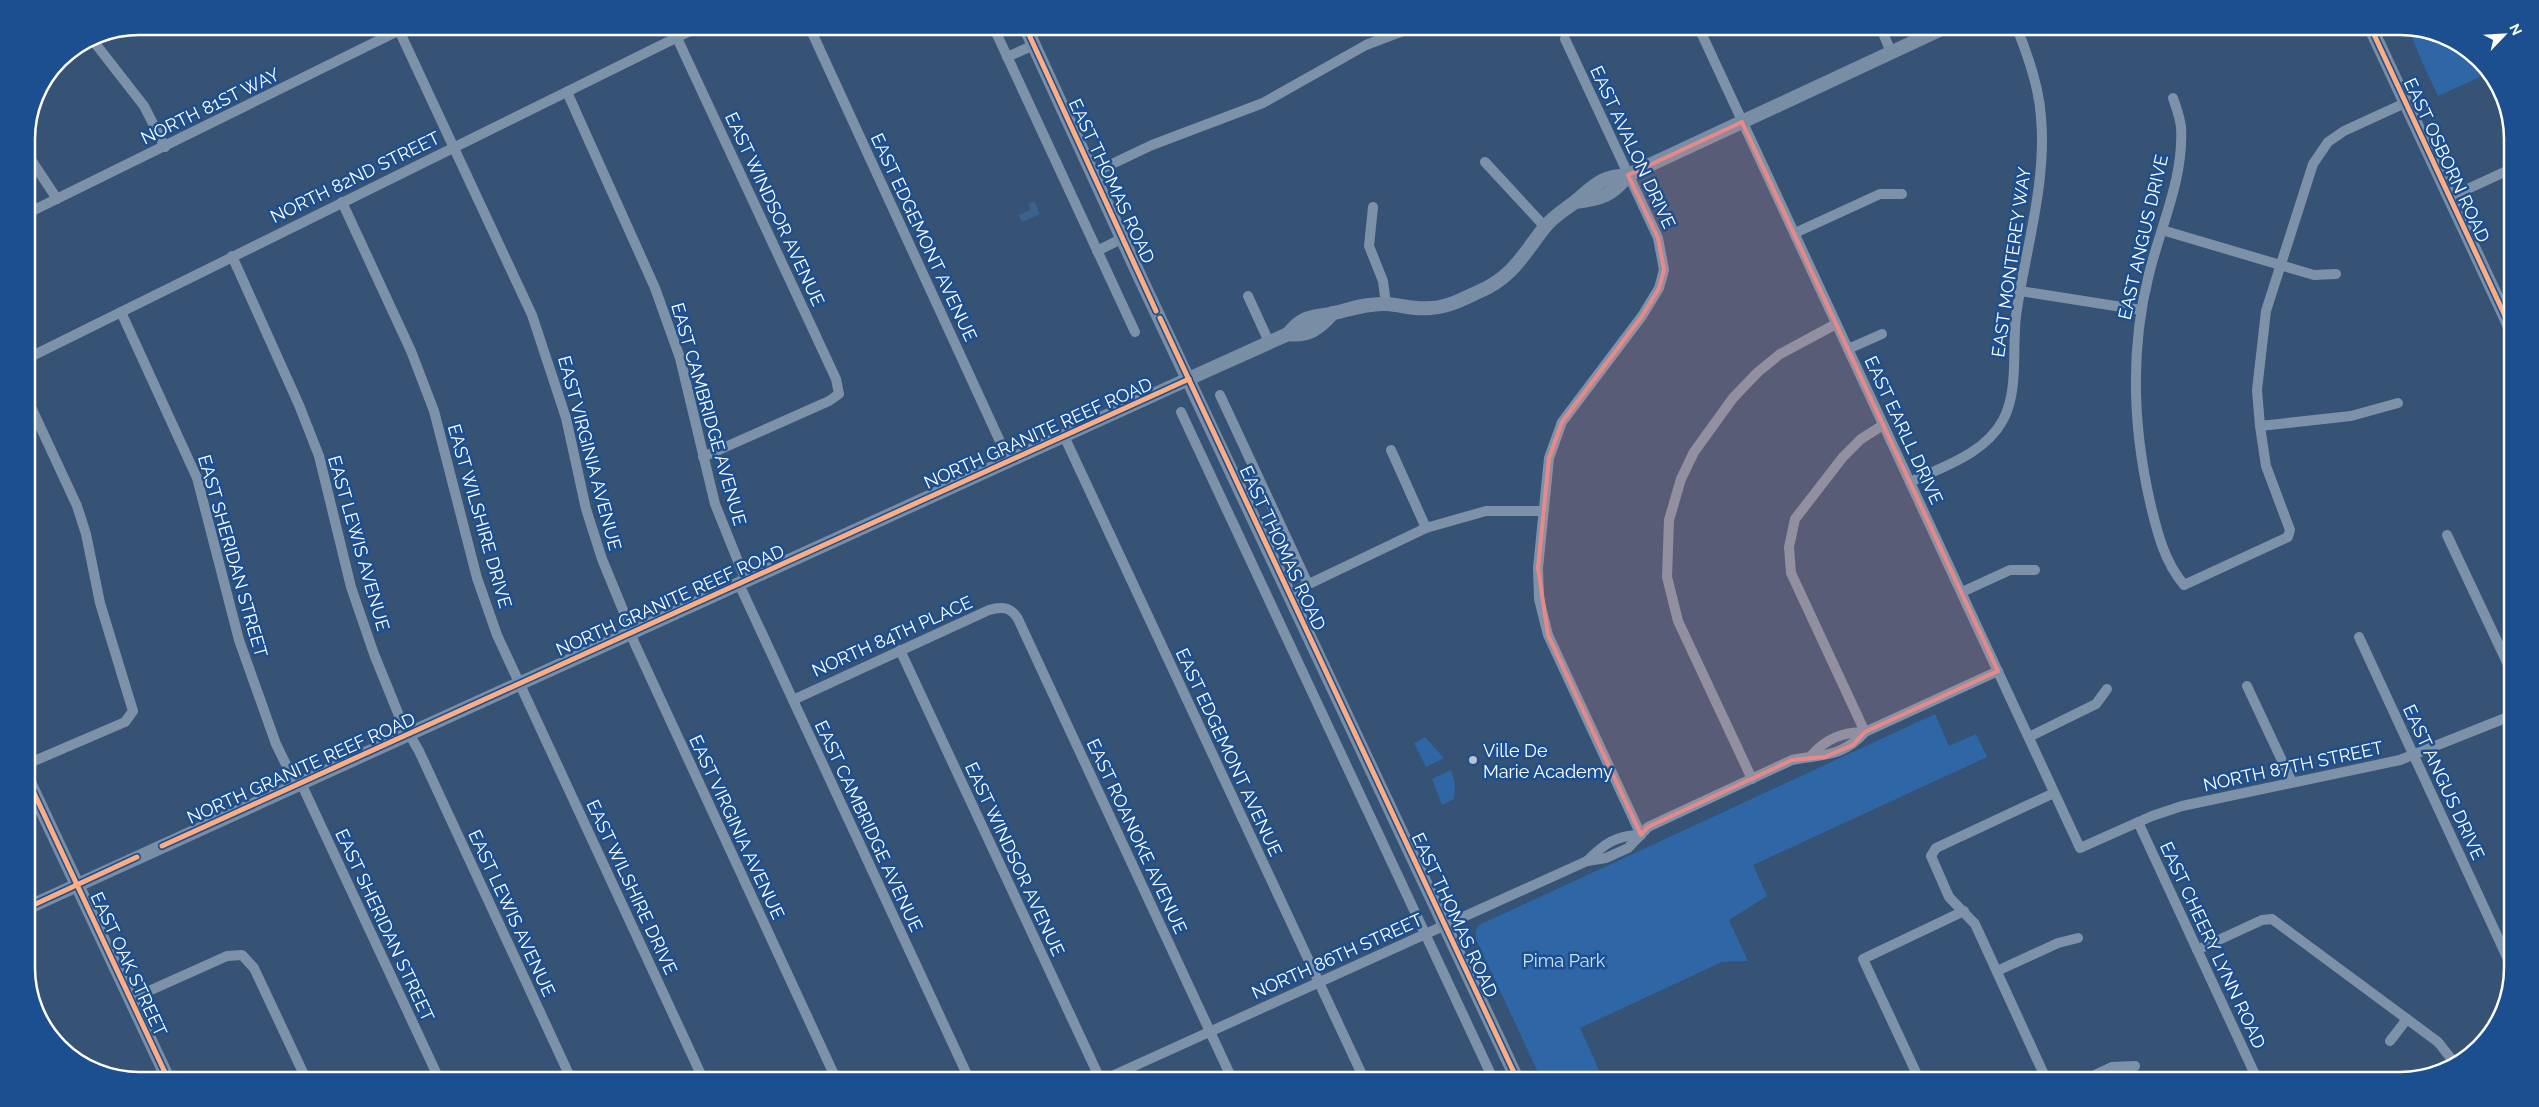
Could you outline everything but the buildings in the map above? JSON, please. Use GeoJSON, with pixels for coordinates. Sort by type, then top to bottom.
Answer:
{"type":"FeatureCollection","features":[{"type":"Feature","properties":{"kind":"street","name":"NORTH 81ST WAY"},"geometry":{"type":"LineString","coordinates":[[35,210],[388,35]]}},
{"type":"Feature","properties":{"kind":"street","name":"EAST VIRGINIA AVENUE"},"geometry":{"type":"LineString","coordinates":[[405,35],[532,315],[551,366],[566,418],[586,509],[630,633],[833,1072]]}},
{"type":"Feature","properties":{"kind":"street","name":"NORTH 82ND STREET"},"geometry":{"type":"LineString","coordinates":[[35,354],[454,146],[683,35]]}},
{"type":"Feature","properties":{"kind":"street","name":"EAST EDGEMONT AVENUE"},"geometry":{"type":"LineString","coordinates":[[812,35],[1009,461]]}},
{"type":"Feature","properties":{"kind":"street"},"geometry":{"type":"LineString","coordinates":[[997,35],[1135,332]]}},
{"type":"Feature","properties":{"kind":"street"},"geometry":{"type":"LineString","coordinates":[[1007,57],[1029,35]]}},
{"type":"Feature","properties":{"kind":"street","name":"EAST THOMAS ROAD"},"geometry":{"type":"LineString","coordinates":[[1029,35],[1288,594],[1514,1072]]}},
{"type":"Feature","properties":{"kind":"street"},"geometry":{"type":"LineString","coordinates":[[1093,173],[1160,142],[1263,103],[1366,45],[1392,35]]}},
{"type":"Feature","properties":{"kind":"street","name":"EAST EARLL DRIVE"},"geometry":{"type":"LineString","coordinates":[[1702,35],[2080,848]]}},
{"type":"Feature","properties":{"kind":"street"},"geometry":{"type":"LineString","coordinates":[[1884,35],[1891,52]]}},
{"type":"Feature","properties":{"kind":"street","name":"NORTH GRANITE REEF ROAD"},"geometry":{"type":"LineString","coordinates":[[35,904],[1288,334],[1296,324],[1315,315],[1356,307],[1386,304],[1414,309],[1432,308],[1445,306],[1482,291],[1515,268],[1545,226],[1594,184],[1610,177],[1628,175],[1928,35]]}},
{"type":"Feature","properties":{"kind":"street","name":"EAST MONTEREY WAY"},"geometry":{"type":"LineString","coordinates":[[1910,482],[1977,449],[1990,437],[2002,421],[2010,401],[2020,291],[2039,182],[2042,141],[2041,117],[2035,81],[2019,35]]}},
{"type":"Feature","properties":{"kind":"street","name":"EAST OSBORN ROAD"},"geometry":{"type":"LineString","coordinates":[[2374,35],[2448,198],[2504,314]]}},
{"type":"Feature","properties":{"kind":"street","name":"EAST WINDSOR AVENUE"},"geometry":{"type":"LineString","coordinates":[[677,38],[836,379],[839,394],[829,401],[704,457]]}},
{"type":"Feature","properties":{"kind":"street","name":"EAST AVALON DRIVE"},"geometry":{"type":"LineString","coordinates":[[1542,511],[1549,458],[1562,422],[1653,300],[1664,270],[1658,238],[1565,39]]}},
{"type":"Feature","properties":{"kind":"street"},"geometry":{"type":"LineString","coordinates":[[96,44],[144,106],[165,147]]}},
{"type":"Feature","properties":{"kind":"street","name":"EAST CAMBRIDGE AVENUE"},"geometry":{"type":"LineString","coordinates":[[566,92],[655,288],[680,358],[716,504],[742,582],[793,700],[966,1072]]}},
{"type":"Feature","properties":{"kind":"street","name":"EAST ANGUS DRIVE"},"geometry":{"type":"LineString","coordinates":[[2173,98],[2181,125],[2180,156],[2172,196],[2141,310],[2136,363],[2136,403],[2143,472],[2157,534],[2171,567],[2184,585],[2288,537],[2290,530],[2266,466],[2260,426]]}},
{"type":"Feature","properties":{"kind":"street"},"geometry":{"type":"LineString","coordinates":[[2398,403],[2351,416],[2260,426],[2257,390],[2260,350],[2266,311],[2313,164],[2328,142],[2344,131],[2405,103]]}},
{"type":"Feature","properties":{"kind":"street"},"geometry":{"type":"LineString","coordinates":[[1485,162],[1545,226]]}},
{"type":"Feature","properties":{"kind":"street"},"geometry":{"type":"LineString","coordinates":[[35,166],[57,199]]}},
{"type":"Feature","properties":{"kind":"street"},"geometry":{"type":"LineString","coordinates":[[2448,198],[2504,172]]}},
{"type":"Feature","properties":{"kind":"street"},"geometry":{"type":"LineString","coordinates":[[1795,233],[1880,194],[1902,194]]}},
{"type":"Feature","properties":{"kind":"street","name":"EAST WILSHIRE DRIVE"},"geometry":{"type":"LineString","coordinates":[[342,202],[411,351],[434,411],[477,578],[497,635],[700,1072]]}},
{"type":"Feature","properties":{"kind":"street"},"geometry":{"type":"LineString","coordinates":[[1373,208],[1369,246],[1383,281],[1386,304]]}},
{"type":"Feature","properties":{"kind":"street"},"geometry":{"type":"LineString","coordinates":[[2162,230],[2314,275],[2336,274]]}},
{"type":"Feature","properties":{"kind":"street","name":"EAST THOMAS ROAD"},"geometry":{"type":"LineString","coordinates":[[1097,251],[1122,238]]}},
{"type":"Feature","properties":{"kind":"street","name":"EAST LEWIS AVENUE"},"geometry":{"type":"LineString","coordinates":[[232,256],[299,405],[319,456],[351,587],[374,654],[400,718],[419,751],[568,1072]]}},
{"type":"Feature","properties":{"kind":"street"},"geometry":{"type":"LineString","coordinates":[[2020,291],[2141,310]]}},
{"type":"Feature","properties":{"kind":"street"},"geometry":{"type":"LineString","coordinates":[[1248,296],[1269,342]]}},
{"type":"Feature","properties":{"kind":"street","name":"EAST SHERIDAN STREET"},"geometry":{"type":"LineString","coordinates":[[120,312],[197,478],[238,640],[276,744],[298,784],[436,1072]]}},
{"type":"Feature","properties":{"kind":"street"},"geometry":{"type":"LineString","coordinates":[[1752,779],[1678,621],[1667,577],[1668,520],[1681,479],[1694,452],[1733,398],[1758,372],[1780,354],[1836,324]]}},
{"type":"Feature","properties":{"kind":"street"},"geometry":{"type":"LineString","coordinates":[[1848,349],[1882,334]]}},
{"type":"Feature","properties":{"kind":"street","name":"EAST THOMAS ROAD"},"geometry":{"type":"LineString","coordinates":[[1220,395],[1308,584]]}},
{"type":"Feature","properties":{"kind":"street","name":"EAST THOMAS ROAD"},"geometry":{"type":"LineString","coordinates":[[1181,412],[1490,1072]]}},
{"type":"Feature","properties":{"kind":"street"},"geometry":{"type":"LineString","coordinates":[[35,415],[77,506],[86,534],[100,603],[133,711],[125,722],[35,760]]}},
{"type":"Feature","properties":{"kind":"street"},"geometry":{"type":"LineString","coordinates":[[1865,732],[1791,573],[1789,547],[1795,519],[1843,457],[1861,439],[1883,425]]}},
{"type":"Feature","properties":{"kind":"street","name":"EAST EDGEMONT AVENUE"},"geometry":{"type":"LineString","coordinates":[[1064,436],[1361,1072]]}},
{"type":"Feature","properties":{"kind":"street"},"geometry":{"type":"LineString","coordinates":[[1391,450],[1426,528]]}},
{"type":"Feature","properties":{"kind":"street"},"geometry":{"type":"LineString","coordinates":[[1288,594],[1426,528],[1486,511],[1542,511],[1538,568],[1539,599],[1548,635],[1641,835]]}},
{"type":"Feature","properties":{"kind":"street"},"geometry":{"type":"LineString","coordinates":[[2447,535],[2504,656]]}},
{"type":"Feature","properties":{"kind":"street"},"geometry":{"type":"LineString","coordinates":[[1962,592],[2010,570],[2035,570]]}},
{"type":"Feature","properties":{"kind":"street","name":"NORTH 84TH PLACE"},"geometry":{"type":"LineString","coordinates":[[793,700],[989,610],[1007,608]]}},
{"type":"Feature","properties":{"kind":"street","name":"EAST ROANOKE AVENUE"},"geometry":{"type":"LineString","coordinates":[[1007,608],[1018,619],[1229,1072]]}},
{"type":"Feature","properties":{"kind":"street","name":"EAST ANGUS DRIVE"},"geometry":{"type":"LineString","coordinates":[[2359,637],[2504,951]]}},
{"type":"Feature","properties":{"kind":"street","name":"EAST WINDSOR AVENUE"},"geometry":{"type":"LineString","coordinates":[[900,650],[1097,1072]]}},
{"type":"Feature","properties":{"kind":"street","name":"NORTH 86TH STREET"},"geometry":{"type":"LineString","coordinates":[[1121,1072],[1587,861],[1606,858],[1628,848],[1648,827],[1792,760],[1810,756],[1820,744],[1847,732],[1865,732],[1998,671]]}},
{"type":"Feature","properties":{"kind":"street"},"geometry":{"type":"LineString","coordinates":[[2247,686],[2292,782]]}},
{"type":"Feature","properties":{"kind":"street"},"geometry":{"type":"LineString","coordinates":[[2030,737],[2096,704],[2107,689]]}},
{"type":"Feature","properties":{"kind":"street","name":"NORTH 87TH STREET"},"geometry":{"type":"LineString","coordinates":[[2080,848],[2138,822],[2182,806],[2371,767],[2414,755],[2504,719]]}},
{"type":"Feature","properties":{"kind":"street"},"geometry":{"type":"LineString","coordinates":[[2043,1072],[1975,924],[1964,910],[1949,897],[1931,856],[1936,848],[2054,793]]}},
{"type":"Feature","properties":{"kind":"street","name":"EAST OAK STREET"},"geometry":{"type":"LineString","coordinates":[[35,797],[165,1072]]}},
{"type":"Feature","properties":{"kind":"street","name":"EAST CHEERY LYNN ROAD"},"geometry":{"type":"LineString","coordinates":[[2138,822],[2254,1072]]}},
{"type":"Feature","properties":{"kind":"street"},"geometry":{"type":"LineString","coordinates":[[1916,1072],[1863,959],[1964,910]]}},
{"type":"Feature","properties":{"kind":"street"},"geometry":{"type":"LineString","coordinates":[[2197,950],[2262,920],[2272,919],[2438,1042],[2451,1058]]}},
{"type":"Feature","properties":{"kind":"street"},"geometry":{"type":"LineString","coordinates":[[1996,971],[2058,943],[2078,938]]}},
{"type":"Feature","properties":{"kind":"street"},"geometry":{"type":"LineString","coordinates":[[131,999],[227,956],[242,955],[254,968],[303,1072]]}},
{"type":"Feature","properties":{"kind":"street"},"geometry":{"type":"LineString","coordinates":[[2390,1041],[2407,1019]]}},
{"type":"Feature","properties":{"kind":"street"},"geometry":{"type":"LineString","coordinates":[[2101,1072],[2112,1067],[2135,1066]]}},
{"type":"Feature","properties":{"kind":"highlighted area"},"geometry":{"type":"Polygon","coordinates":[[[1742,122],[1998,671],[1865,732],[1853,745],[1825,757],[1792,760],[1648,827],[1641,835],[1548,635],[1538,568],[1549,458],[1562,422],[1642,316],[1659,288],[1664,270],[1658,238],[1628,175],[1742,122]]]}},
{"type":"Feature","properties":{"kind":"green space"},"geometry":{"type":"Polygon","coordinates":[[[2411,36],[2440,43],[2452,49],[2474,65],[2483,76],[2438,96],[2411,36]]]}},
{"type":"Feature","properties":{"kind":"green space","name":"Pima Park"},"geometry":{"type":"Polygon","coordinates":[[[1935,714],[1949,746],[1976,734],[1987,757],[1753,865],[1767,896],[1729,920],[1748,961],[1722,962],[1580,1028],[1600,1072],[1538,1072],[1476,939],[1476,930],[1479,925],[1935,714]]]}},
{"type":"Feature","properties":{"kind":"green space"},"geometry":{"type":"Polygon","coordinates":[[[1425,737],[1444,758],[1426,767],[1414,743],[1425,737]]]}},
{"type":"Feature","properties":{"kind":"green space"},"geometry":{"type":"Polygon","coordinates":[[[1451,770],[1455,784],[1454,799],[1442,805],[1432,779],[1451,770]]]}},
{"type":"Feature","properties":{"kind":"shaded area"},"geometry":{"type":"Polygon","coordinates":[[[1034,201],[1040,214],[1022,222],[1019,215],[1030,210],[1029,204],[1034,201]]]}},
{"type":"Feature","properties":{"kind":"cycle path"},"geometry":{"type":"LineString","coordinates":[[1029,35],[1156,311]]}},
{"type":"Feature","properties":{"kind":"cycle path"},"geometry":{"type":"LineString","coordinates":[[2374,35],[2504,314]]}},
{"type":"Feature","properties":{"kind":"cycle path"},"geometry":{"type":"LineString","coordinates":[[1160,318],[1514,1072]]}},
{"type":"Feature","properties":{"kind":"cycle path"},"geometry":{"type":"LineString","coordinates":[[162,846],[1189,379]]}},
{"type":"Feature","properties":{"kind":"cycle path"},"geometry":{"type":"LineString","coordinates":[[35,795],[165,1072]]}},
{"type":"Feature","properties":{"kind":"cycle path"},"geometry":{"type":"LineString","coordinates":[[35,904],[137,857]]}},
{"type":"Feature","properties":{"kind":"place","name":"Ville De Marie Academy"},"geometry":{"type":"Point","coordinates":[1473,760]}}]}
